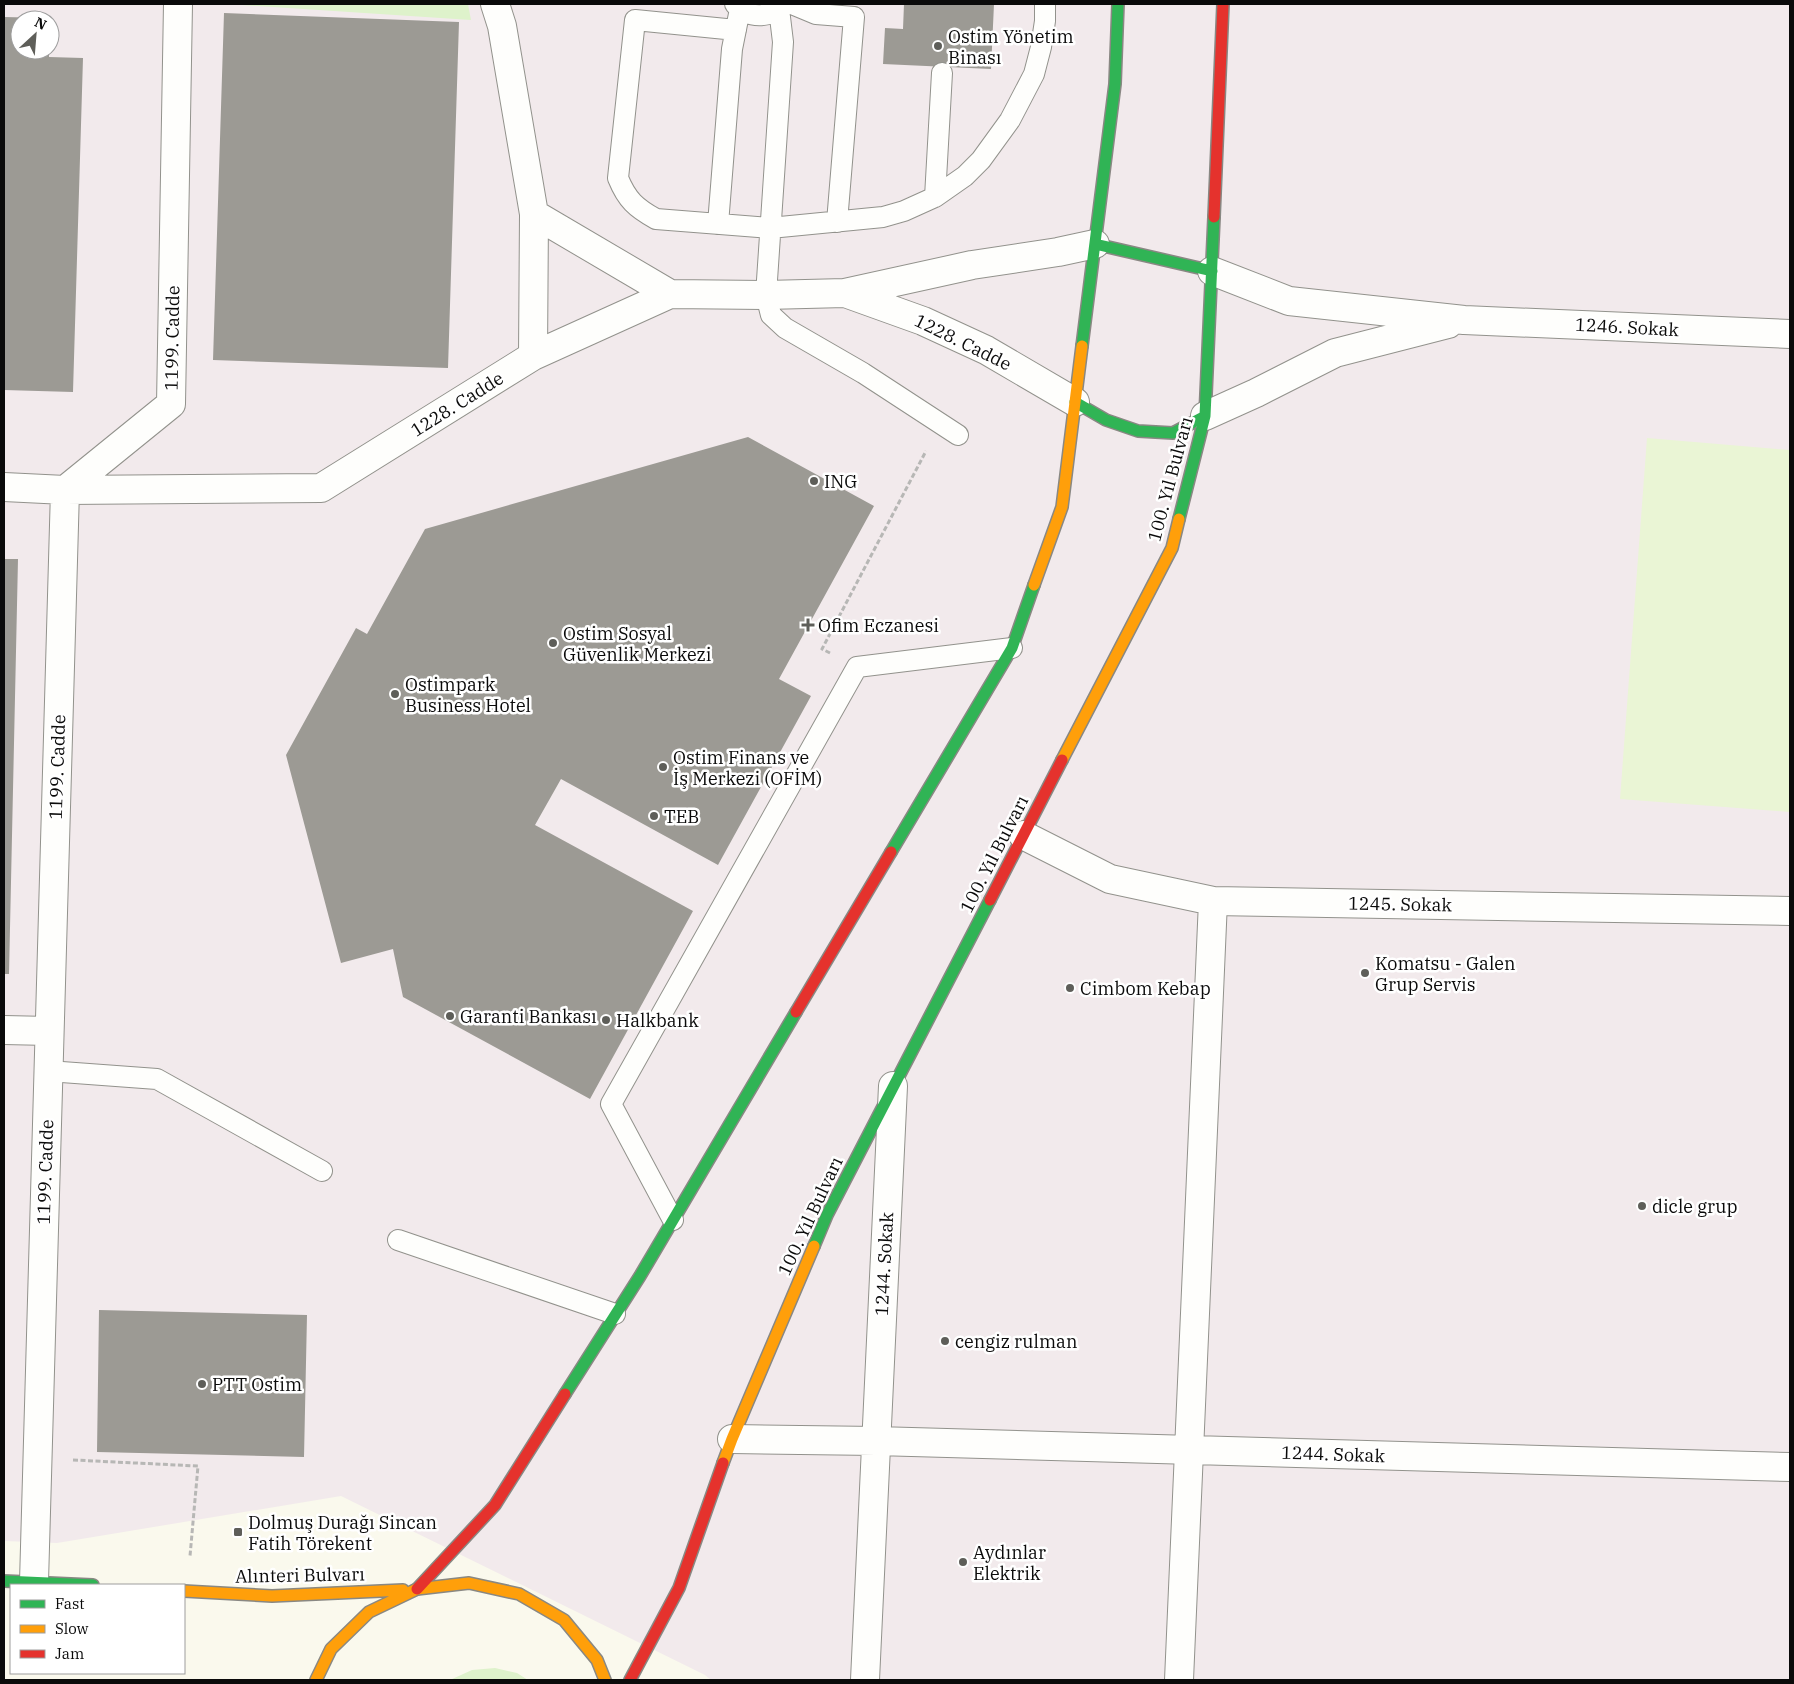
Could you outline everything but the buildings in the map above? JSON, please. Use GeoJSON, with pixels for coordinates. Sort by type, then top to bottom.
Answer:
{"type":"FeatureCollection","features":[{"type":"Feature","properties":{"kind":"main road"},"geometry":{"type":"LineString","coordinates":[[316,1680],[331,1649],[369,1612],[417,1589],[495,1505],[640,1276],[1012,648],[1062,507],[1115,84],[1118,4]]}},
{"type":"Feature","properties":{"kind":"main road","name":"100. Yıl Bulvarı"},"geometry":{"type":"LineString","coordinates":[[630,1680],[679,1588],[732,1439],[827,1215],[1172,548],[1205,416],[1223,4]]}},
{"type":"Feature","properties":{"kind":"main road"},"geometry":{"type":"LineString","coordinates":[[1095,244],[1212,271]]}},
{"type":"Feature","properties":{"kind":"main road"},"geometry":{"type":"LineString","coordinates":[[1076,402],[1106,420],[1138,431],[1173,433],[1205,416]]}},
{"type":"Feature","properties":{"kind":"main road"},"geometry":{"type":"LineString","coordinates":[[4,1581],[73,1584]]}},
{"type":"Feature","properties":{"kind":"main road","name":"Alınteri Bulvarı"},"geometry":{"type":"LineString","coordinates":[[185,1591],[272,1596],[417,1589],[469,1583],[519,1594],[564,1620],[597,1660],[606,1680]]}},
{"type":"Feature","properties":{"kind":"street","name":"1199. Cadde"},"geometry":{"type":"LineString","coordinates":[[34,1582],[65,490],[171,404],[178,4]]}},
{"type":"Feature","properties":{"kind":"street"},"geometry":{"type":"LineString","coordinates":[[495,4],[502,26],[534,214],[533,356]]}},
{"type":"Feature","properties":{"kind":"street"},"geometry":{"type":"LineString","coordinates":[[534,214],[670,294]]}},
{"type":"Feature","properties":{"kind":"street","name":"1228. Cadde"},"geometry":{"type":"LineString","coordinates":[[4,487],[65,490],[321,488],[533,356],[670,294],[766,295],[845,293],[972,265],[1058,252],[1095,244]]}},
{"type":"Feature","properties":{"kind":"street","name":"1246. Sokak"},"geometry":{"type":"LineString","coordinates":[[1212,271],[1290,301],[1464,320],[1790,334]]}},
{"type":"Feature","properties":{"kind":"street","name":"1228. Cadde"},"geometry":{"type":"LineString","coordinates":[[845,293],[923,321],[986,350],[1076,402]]}},
{"type":"Feature","properties":{"kind":"street","name":"1246. Sokak"},"geometry":{"type":"LineString","coordinates":[[1205,416],[1256,393],[1335,353],[1464,320]]}},
{"type":"Feature","properties":{"kind":"street","name":"1245. Sokak"},"geometry":{"type":"LineString","coordinates":[[1023,835],[1110,880],[1213,901],[1790,911]]}},
{"type":"Feature","properties":{"kind":"street"},"geometry":{"type":"LineString","coordinates":[[1179,1680],[1213,901]]}},
{"type":"Feature","properties":{"kind":"street"},"geometry":{"type":"LineString","coordinates":[[4,1030],[49,1031]]}},
{"type":"Feature","properties":{"kind":"street","name":"1244. Sokak"},"geometry":{"type":"LineString","coordinates":[[865,1680],[893,1086]]}},
{"type":"Feature","properties":{"kind":"street","name":"1244. Sokak"},"geometry":{"type":"LineString","coordinates":[[732,1439],[876,1441],[1790,1467]]}},
{"type":"Feature","properties":{"kind":"lane"},"geometry":{"type":"LineString","coordinates":[[736,30],[635,20],[618,178],[623,191],[632,203],[656,220],[770,228],[882,217],[904,211],[935,197],[964,176],[981,160],[1010,120],[1034,74],[1045,21],[1044,4]]}},
{"type":"Feature","properties":{"kind":"lane"},"geometry":{"type":"LineString","coordinates":[[718,224],[732,49],[738,7],[753,15],[766,15],[785,5],[816,14],[854,17],[837,222]]}},
{"type":"Feature","properties":{"kind":"lane"},"geometry":{"type":"LineString","coordinates":[[785,5],[766,295],[771,315],[785,328],[863,373],[958,435]]}},
{"type":"Feature","properties":{"kind":"lane"},"geometry":{"type":"LineString","coordinates":[[935,197],[942,73]]}},
{"type":"Feature","properties":{"kind":"lane"},"geometry":{"type":"LineString","coordinates":[[673,1220],[611,1104],[857,667],[1012,648]]}},
{"type":"Feature","properties":{"kind":"lane"},"geometry":{"type":"LineString","coordinates":[[48,1071],[157,1078],[322,1171]]}},
{"type":"Feature","properties":{"kind":"lane"},"geometry":{"type":"LineString","coordinates":[[398,1240],[615,1314]]}},
{"type":"Feature","properties":{"kind":"path"},"geometry":{"type":"LineString","coordinates":[[857,667],[822,648],[941,424]]}},
{"type":"Feature","properties":{"kind":"path"},"geometry":{"type":"LineString","coordinates":[[37,1459],[198,1466],[185,1591]]}},
{"type":"Feature","properties":{"kind":"shaded area"},"geometry":{"type":"Polygon","coordinates":[[[4,4],[1790,4],[1790,1680],[711,1680],[705,1675],[341,1496],[57,1543],[4,1541],[4,4]]]}},
{"type":"Feature","properties":{"kind":"green space"},"geometry":{"type":"Polygon","coordinates":[[[227,4],[468,4],[471,20],[227,4]]]}},
{"type":"Feature","properties":{"kind":"green space"},"geometry":{"type":"Polygon","coordinates":[[[1647,438],[1790,450],[1790,812],[1620,799],[1647,438]]]}},
{"type":"Feature","properties":{"kind":"green space"},"geometry":{"type":"Polygon","coordinates":[[[495,1668],[517,1673],[528,1680],[450,1680],[472,1670],[495,1668]]]}},
{"type":"Feature","properties":{"kind":"traffic: fast"},"geometry":{"type":"LineString","coordinates":[[1082,346],[1115,84],[1118,4]]}},
{"type":"Feature","properties":{"kind":"traffic: fast"},"geometry":{"type":"LineString","coordinates":[[1179,519],[1205,416],[1214,217]]}},
{"type":"Feature","properties":{"kind":"traffic: fast"},"geometry":{"type":"LineString","coordinates":[[1095,244],[1212,271]]}},
{"type":"Feature","properties":{"kind":"traffic: fast"},"geometry":{"type":"LineString","coordinates":[[1075,402],[1106,420],[1138,431],[1173,433],[1205,416]]}},
{"type":"Feature","properties":{"kind":"traffic: fast"},"geometry":{"type":"LineString","coordinates":[[891,852],[1012,648],[1034,585]]}},
{"type":"Feature","properties":{"kind":"traffic: fast"},"geometry":{"type":"LineString","coordinates":[[814,1246],[827,1215],[990,900]]}},
{"type":"Feature","properties":{"kind":"traffic: fast"},"geometry":{"type":"LineString","coordinates":[[565,1394],[640,1276],[796,1012]]}},
{"type":"Feature","properties":{"kind":"traffic: fast"},"geometry":{"type":"LineString","coordinates":[[4,1581],[71,1584]]}},
{"type":"Feature","properties":{"kind":"traffic: slow"},"geometry":{"type":"LineString","coordinates":[[1034,585],[1062,507],[1082,346]]}},
{"type":"Feature","properties":{"kind":"traffic: slow"},"geometry":{"type":"LineString","coordinates":[[1062,760],[1172,548],[1179,519]]}},
{"type":"Feature","properties":{"kind":"traffic: slow"},"geometry":{"type":"LineString","coordinates":[[723,1463],[814,1246]]}},
{"type":"Feature","properties":{"kind":"traffic: slow"},"geometry":{"type":"LineString","coordinates":[[316,1680],[331,1649],[369,1612],[417,1589],[469,1583],[519,1594],[564,1620],[597,1660],[605,1680]]}},
{"type":"Feature","properties":{"kind":"traffic: slow"},"geometry":{"type":"LineString","coordinates":[[185,1591],[272,1596],[403,1590]]}},
{"type":"Feature","properties":{"kind":"traffic: jam"},"geometry":{"type":"LineString","coordinates":[[1214,217],[1223,4]]}},
{"type":"Feature","properties":{"kind":"traffic: jam"},"geometry":{"type":"LineString","coordinates":[[990,900],[1062,760]]}},
{"type":"Feature","properties":{"kind":"traffic: jam"},"geometry":{"type":"LineString","coordinates":[[796,1012],[891,852]]}},
{"type":"Feature","properties":{"kind":"traffic: jam"},"geometry":{"type":"LineString","coordinates":[[417,1589],[495,1505],[565,1394]]}},
{"type":"Feature","properties":{"kind":"traffic: jam"},"geometry":{"type":"LineString","coordinates":[[630,1680],[679,1588],[723,1463]]}},
{"type":"Feature","properties":{"kind":"place","name":"Ostim Yönetim Binası"},"geometry":{"type":"Point","coordinates":[938,46]}},
{"type":"Feature","properties":{"kind":"place","name":"ING"},"geometry":{"type":"Point","coordinates":[814,481]}},
{"type":"Feature","properties":{"kind":"place","name":"Ofim Eczanesi"},"geometry":{"type":"Point","coordinates":[808,625]}},
{"type":"Feature","properties":{"kind":"place","name":"Ostim Sosyal Güvenlik Merkezi"},"geometry":{"type":"Point","coordinates":[553,643]}},
{"type":"Feature","properties":{"kind":"place","name":"Ostimpark Business Hotel"},"geometry":{"type":"Point","coordinates":[395,694]}},
{"type":"Feature","properties":{"kind":"place","name":"Ostim Finans ve İş Merkezi (OFİM)"},"geometry":{"type":"Point","coordinates":[663,767]}},
{"type":"Feature","properties":{"kind":"place","name":"TEB"},"geometry":{"type":"Point","coordinates":[654,816]}},
{"type":"Feature","properties":{"kind":"place","name":"Komatsu - Galen Grup Servis"},"geometry":{"type":"Point","coordinates":[1365,973]}},
{"type":"Feature","properties":{"kind":"place","name":"Cimbom Kebap"},"geometry":{"type":"Point","coordinates":[1070,988]}},
{"type":"Feature","properties":{"kind":"place","name":"Garanti Bankası"},"geometry":{"type":"Point","coordinates":[450,1016]}},
{"type":"Feature","properties":{"kind":"place","name":"Halkbank"},"geometry":{"type":"Point","coordinates":[606,1020]}},
{"type":"Feature","properties":{"kind":"place","name":"dicle grup"},"geometry":{"type":"Point","coordinates":[1642,1206]}},
{"type":"Feature","properties":{"kind":"place","name":"cengiz rulman"},"geometry":{"type":"Point","coordinates":[945,1341]}},
{"type":"Feature","properties":{"kind":"place","name":"PTT Ostim"},"geometry":{"type":"Point","coordinates":[202,1384]}},
{"type":"Feature","properties":{"kind":"place","name":"Dolmuş Durağı Sincan Fatih Törekent"},"geometry":{"type":"Point","coordinates":[238,1532]}},
{"type":"Feature","properties":{"kind":"place","name":"Aydınlar Elektrik"},"geometry":{"type":"Point","coordinates":[963,1562]}}]}
